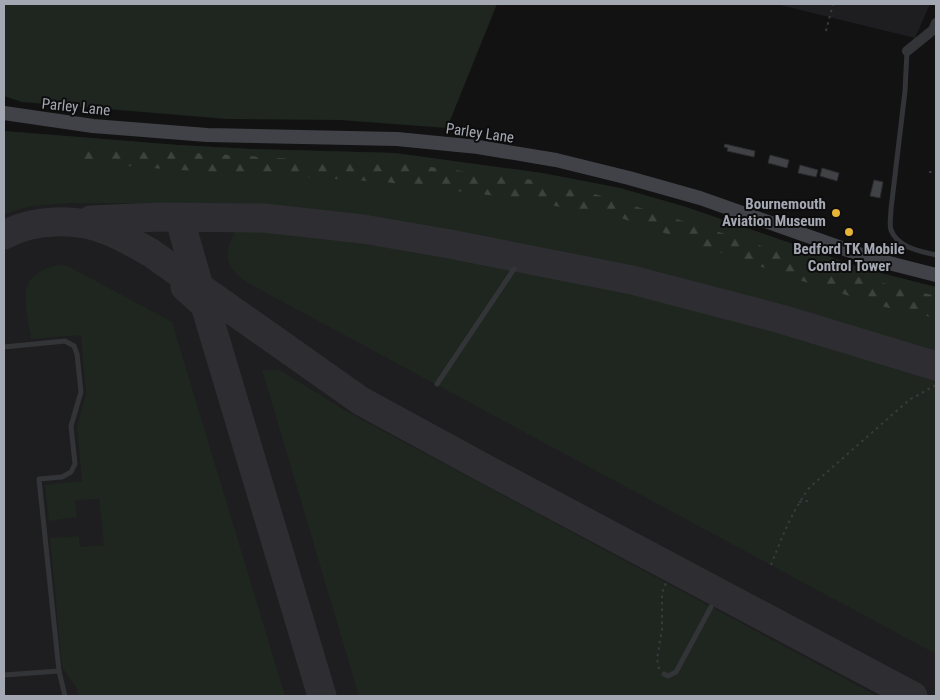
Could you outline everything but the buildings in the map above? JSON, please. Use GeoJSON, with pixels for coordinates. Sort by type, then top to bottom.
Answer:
{"type":"FeatureCollection","features":[{"type":"Feature","properties":{"kind":"main road","name":"Parley Lane"},"geometry":{"type":"LineString","coordinates":[[4,113],[93,126],[207,135],[397,139],[478,147],[556,160],[700,198],[873,259],[936,275]]}},
{"type":"Feature","properties":{"kind":"street"},"geometry":{"type":"LineString","coordinates":[[907,51],[933,30],[936,23]]}},
{"type":"Feature","properties":{"kind":"lane"},"geometry":{"type":"LineString","coordinates":[[907,51],[905,91],[890,229],[897,239],[908,248],[936,255]]}},
{"type":"Feature","properties":{"kind":"lane"},"geometry":{"type":"LineString","coordinates":[[437,384],[514,269]]}},
{"type":"Feature","properties":{"kind":"lane"},"geometry":{"type":"LineString","coordinates":[[4,347],[64,341],[74,346],[77,354],[81,392],[71,426],[75,464],[71,472],[62,477],[39,479],[59,671],[65,696]]}},
{"type":"Feature","properties":{"kind":"lane"},"geometry":{"type":"LineString","coordinates":[[664,674],[668,676],[676,672],[712,607]]}},
{"type":"Feature","properties":{"kind":"lane"},"geometry":{"type":"LineString","coordinates":[[4,675],[59,671]]}},
{"type":"Feature","properties":{"kind":"path"},"geometry":{"type":"LineString","coordinates":[[826,30],[833,4]]}},
{"type":"Feature","properties":{"kind":"path"},"geometry":{"type":"LineString","coordinates":[[929,172],[936,172]]}},
{"type":"Feature","properties":{"kind":"path"},"geometry":{"type":"LineString","coordinates":[[771,565],[799,502],[810,487],[909,400],[936,385]]}},
{"type":"Feature","properties":{"kind":"path"},"geometry":{"type":"LineString","coordinates":[[799,502],[809,501]]}},
{"type":"Feature","properties":{"kind":"path"},"geometry":{"type":"LineString","coordinates":[[664,674],[659,669],[657,659],[662,629],[662,593],[666,583]]}},
{"type":"Feature","properties":{"kind":"shaded area"},"geometry":{"type":"Polygon","coordinates":[[[776,4],[930,4],[915,38],[776,4]]]}},
{"type":"Feature","properties":{"kind":"shaded area"},"geometry":{"type":"Polygon","coordinates":[[[4,131],[178,145],[395,153],[542,173],[620,188],[686,207],[865,269],[936,287],[936,696],[4,696],[4,131]]]}},
{"type":"Feature","properties":{"kind":"green space"},"geometry":{"type":"Polygon","coordinates":[[[4,4],[497,4],[447,128],[340,120],[227,119],[22,102],[4,96],[4,4]]]}},
{"type":"Feature","properties":{"kind":"green space"},"geometry":{"type":"Polygon","coordinates":[[[4,131],[178,145],[395,153],[542,173],[620,188],[686,207],[865,269],[936,287],[936,352],[774,303],[647,270],[496,239],[368,217],[254,204],[73,203],[31,206],[4,214],[4,131]]]}},
{"type":"Feature","properties":{"kind":"green space"},"geometry":{"type":"Polygon","coordinates":[[[87,147],[298,159],[383,161],[533,180],[598,195],[850,275],[936,296],[936,318],[885,307],[814,285],[624,219],[513,198],[385,182],[164,169],[82,162],[87,147]]]}},
{"type":"Feature","properties":{"kind":"green space"},"geometry":{"type":"Polygon","coordinates":[[[242,229],[314,236],[451,257],[647,297],[726,317],[936,381],[936,654],[248,283],[231,267],[228,255],[230,241],[234,233],[242,229]]]}},
{"type":"Feature","properties":{"kind":"green space"},"geometry":{"type":"Polygon","coordinates":[[[68,266],[172,322],[285,696],[78,696],[76,687],[62,667],[50,538],[79,536],[80,547],[104,545],[99,499],[75,500],[77,517],[49,521],[45,485],[82,481],[77,427],[86,393],[81,335],[31,339],[26,291],[31,280],[40,272],[50,267],[68,266]]]}},
{"type":"Feature","properties":{"kind":"green space"},"geometry":{"type":"Polygon","coordinates":[[[262,370],[280,370],[346,411],[877,696],[359,696],[262,370]]]}},
{"type":"Feature","properties":{"kind":"taxiway"},"geometry":{"type":"LineString","coordinates":[[91,220],[160,217],[264,218],[363,229],[450,244],[632,280],[781,319],[936,366]]}},
{"type":"Feature","properties":{"kind":"taxiway"},"geometry":{"type":"LineString","coordinates":[[199,217],[189,221],[183,231],[201,293]]}},
{"type":"Feature","properties":{"kind":"taxiway"},"geometry":{"type":"LineString","coordinates":[[4,235],[41,223],[68,222],[94,226],[124,238],[151,253],[361,401],[913,696]]}},
{"type":"Feature","properties":{"kind":"taxiway"},"geometry":{"type":"LineString","coordinates":[[185,287],[205,305],[322,696]]}},
{"type":"Feature","properties":{"kind":"place","name":"Bournemouth Aviation Museum"},"geometry":{"type":"Point","coordinates":[836,213]}},
{"type":"Feature","properties":{"kind":"place","name":"Bedford TK Mobile Control Tower"},"geometry":{"type":"Point","coordinates":[849,232]}}]}
